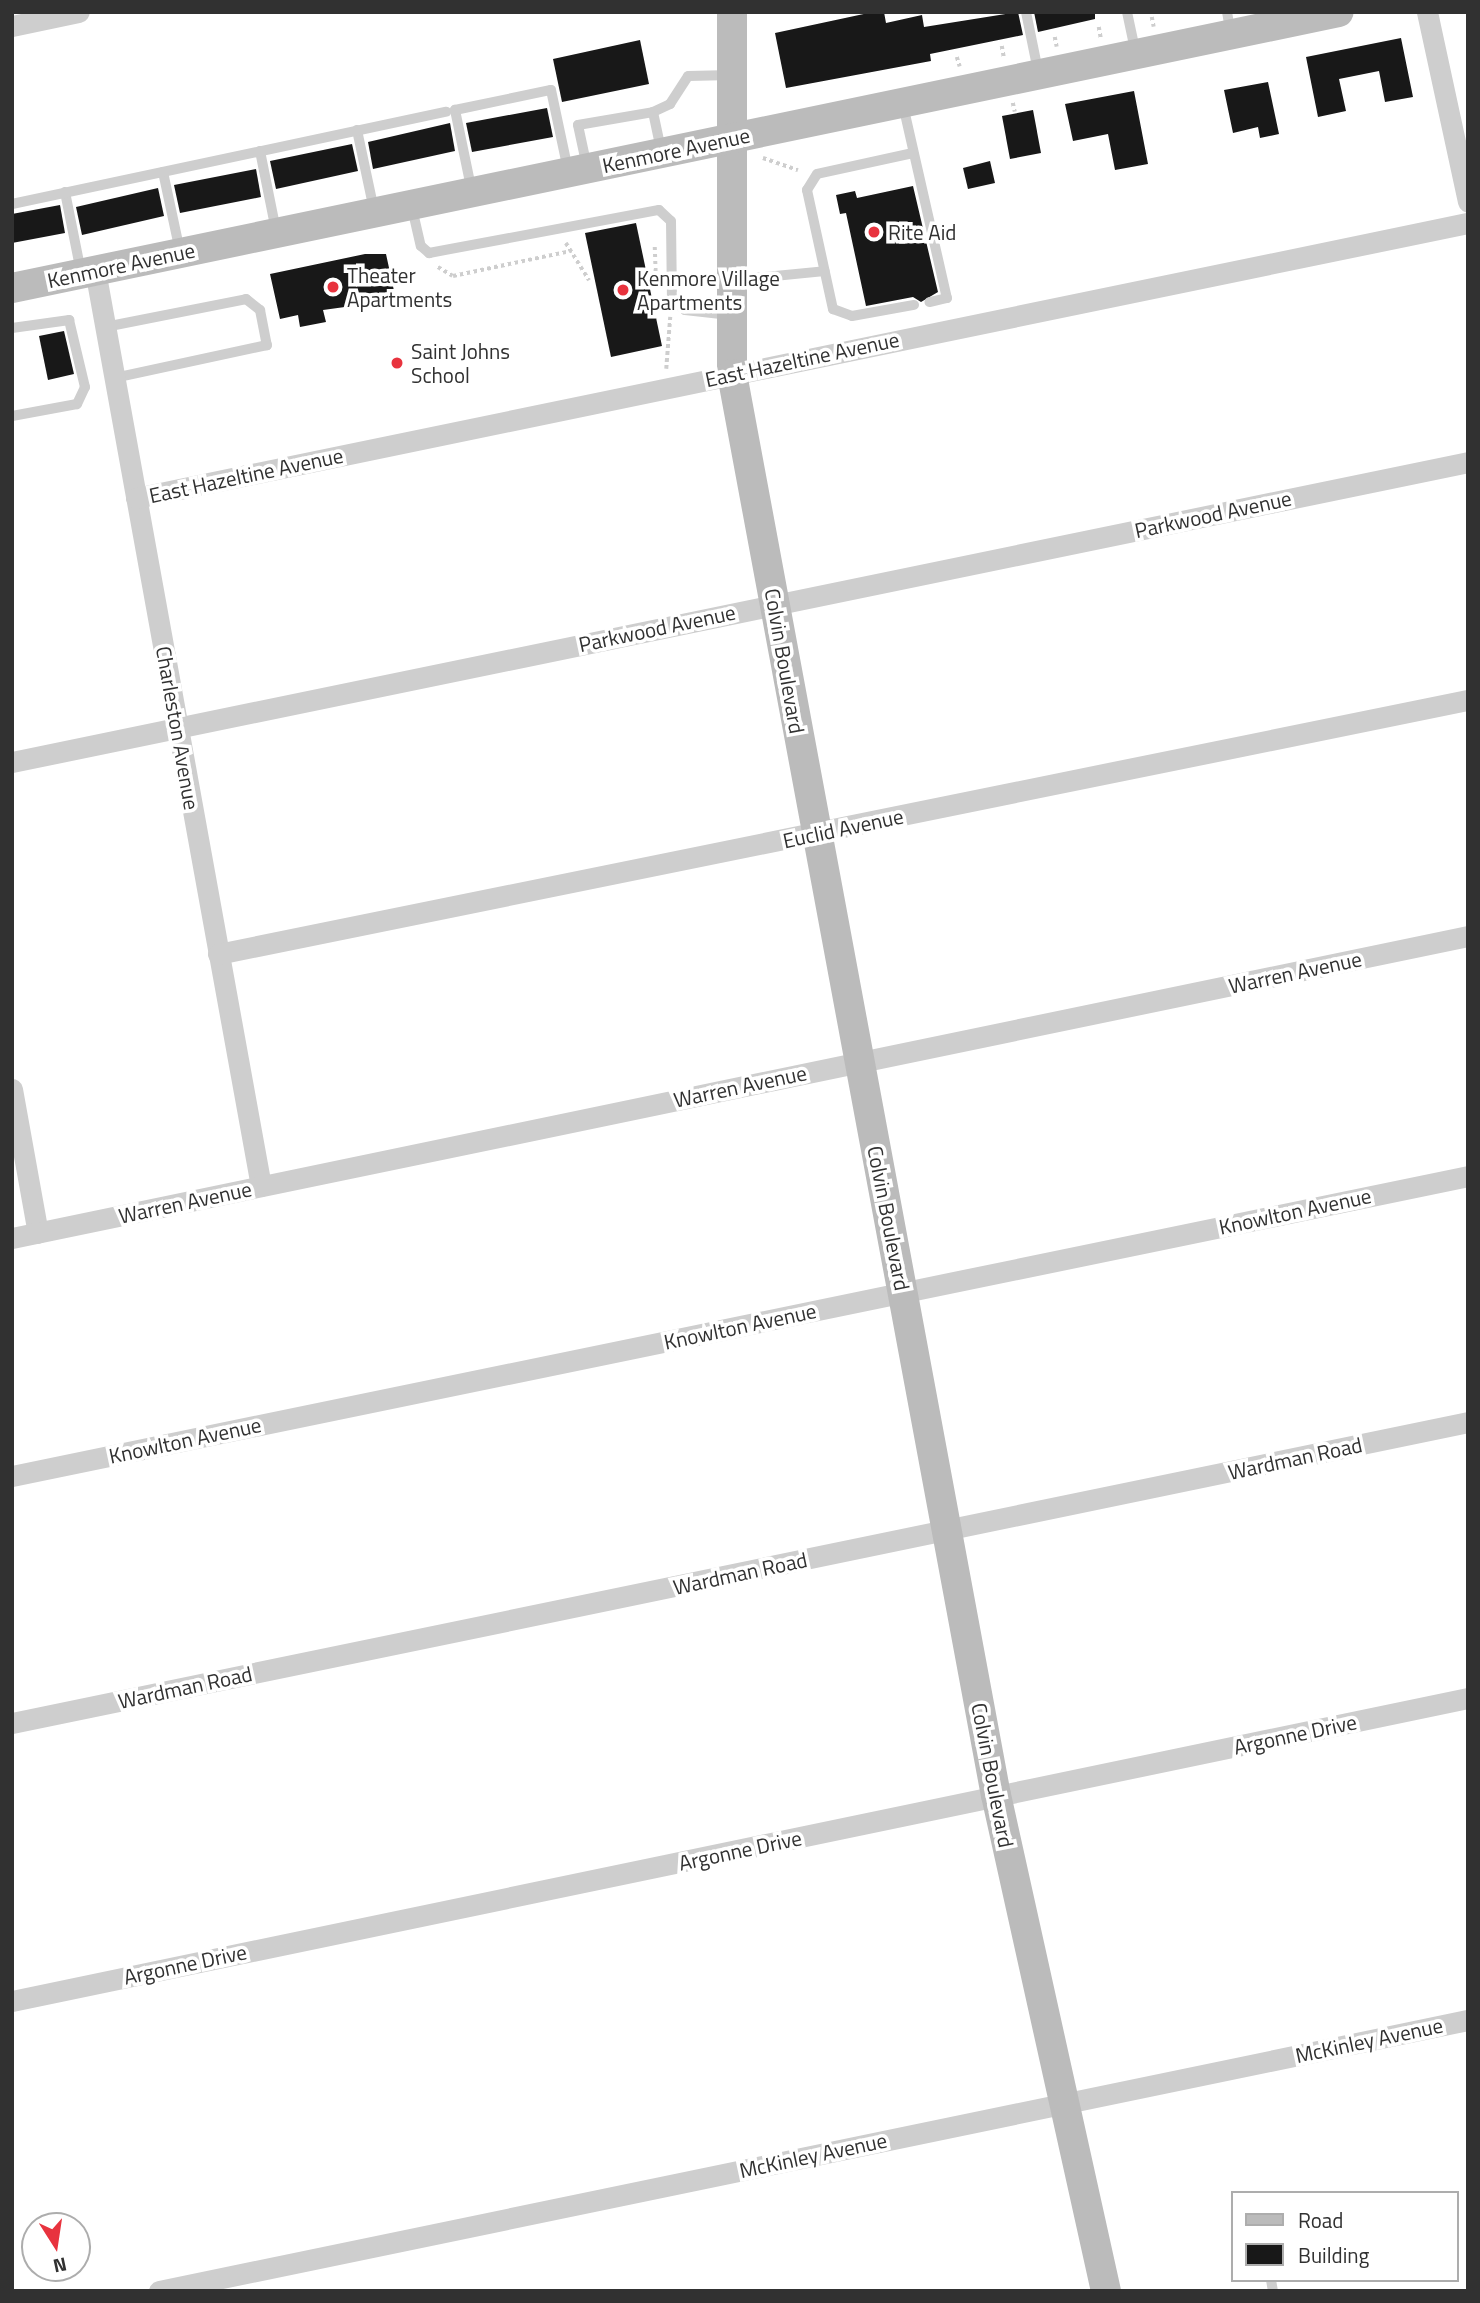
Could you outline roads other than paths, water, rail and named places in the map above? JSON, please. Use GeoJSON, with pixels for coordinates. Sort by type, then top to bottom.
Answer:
{"type":"FeatureCollection","features":[{"type":"Feature","properties":{"kind":"street"},"geometry":{"type":"LineString","coordinates":[[12,26],[79,12]]}},
{"type":"Feature","properties":{"kind":"street"},"geometry":{"type":"LineString","coordinates":[[1427,12],[1468,202]]}},
{"type":"Feature","properties":{"kind":"street","name":"Colvin Boulevard"},"geometry":{"type":"LineString","coordinates":[[734,13],[732,374],[996,1795],[1060,2104],[1106,2291]]}},
{"type":"Feature","properties":{"kind":"street","name":"Kenmore Avenue"},"geometry":{"type":"LineString","coordinates":[[12,288],[1136,54],[1229,23],[1332,13]]}},
{"type":"Feature","properties":{"kind":"street","name":"East Hazeltine Avenue"},"geometry":{"type":"LineString","coordinates":[[136,498],[1468,223]]}},
{"type":"Feature","properties":{"kind":"street","name":"Charleston Avenue"},"geometry":{"type":"LineString","coordinates":[[88,272],[105,327],[261,1186]]}},
{"type":"Feature","properties":{"kind":"street","name":"Parkwood Avenue"},"geometry":{"type":"LineString","coordinates":[[12,762],[1468,463]]}},
{"type":"Feature","properties":{"kind":"street","name":"Euclid Avenue"},"geometry":{"type":"LineString","coordinates":[[218,954],[1468,700]]}},
{"type":"Feature","properties":{"kind":"street","name":"Warren Avenue"},"geometry":{"type":"LineString","coordinates":[[12,1238],[1468,936]]}},
{"type":"Feature","properties":{"kind":"street"},"geometry":{"type":"LineString","coordinates":[[12,1089],[38,1233]]}},
{"type":"Feature","properties":{"kind":"street","name":"Knowlton Avenue"},"geometry":{"type":"LineString","coordinates":[[12,1476],[1468,1176]]}},
{"type":"Feature","properties":{"kind":"street","name":"Wardman Road"},"geometry":{"type":"LineString","coordinates":[[12,1723],[1468,1422]]}},
{"type":"Feature","properties":{"kind":"street","name":"Argonne Drive"},"geometry":{"type":"LineString","coordinates":[[12,2001],[1468,1698]]}},
{"type":"Feature","properties":{"kind":"street","name":"McKinley Avenue"},"geometry":{"type":"LineString","coordinates":[[159,2291],[1468,2020]]}},
{"type":"Feature","properties":{"kind":"lane"},"geometry":{"type":"LineString","coordinates":[[1026,12],[1039,74]]}},
{"type":"Feature","properties":{"kind":"lane"},"geometry":{"type":"LineString","coordinates":[[1127,12],[1136,54]]}},
{"type":"Feature","properties":{"kind":"lane"},"geometry":{"type":"LineString","coordinates":[[578,171],[578,125],[653,112],[670,104],[688,76],[732,75]]}},
{"type":"Feature","properties":{"kind":"lane"},"geometry":{"type":"LineString","coordinates":[[472,193],[455,110],[539,92],[551,90],[578,171]]}},
{"type":"Feature","properties":{"kind":"lane"},"geometry":{"type":"LineString","coordinates":[[902,102],[913,153],[920,162],[947,298],[929,302]]}},
{"type":"Feature","properties":{"kind":"lane"},"geometry":{"type":"LineString","coordinates":[[12,204],[446,112]]}},
{"type":"Feature","properties":{"kind":"lane"},"geometry":{"type":"LineString","coordinates":[[653,112],[662,153]]}},
{"type":"Feature","properties":{"kind":"lane"},"geometry":{"type":"LineString","coordinates":[[357,130],[375,213]]}},
{"type":"Feature","properties":{"kind":"lane"},"geometry":{"type":"LineString","coordinates":[[260,151],[277,233]]}},
{"type":"Feature","properties":{"kind":"lane"},"geometry":{"type":"LineString","coordinates":[[913,153],[813,176],[807,190],[833,309],[852,316],[914,305]]}},
{"type":"Feature","properties":{"kind":"lane"},"geometry":{"type":"LineString","coordinates":[[163,172],[180,253]]}},
{"type":"Feature","properties":{"kind":"lane"},"geometry":{"type":"LineString","coordinates":[[65,192],[88,272]]}},
{"type":"Feature","properties":{"kind":"lane"},"geometry":{"type":"LineString","coordinates":[[411,205],[421,246],[429,253],[659,210],[671,220],[672,299],[704,315],[733,315]]}},
{"type":"Feature","properties":{"kind":"lane"},"geometry":{"type":"LineString","coordinates":[[734,280],[825,271]]}},
{"type":"Feature","properties":{"kind":"lane"},"geometry":{"type":"LineString","coordinates":[[105,327],[246,299],[260,310],[267,345],[114,378]]}},
{"type":"Feature","properties":{"kind":"lane"},"geometry":{"type":"LineString","coordinates":[[12,328],[69,320],[85,387],[77,404],[12,416]]}},
{"type":"Feature","properties":{"kind":"place","name":"Rite Aid"},"geometry":{"type":"Point","coordinates":[874,232]}},
{"type":"Feature","properties":{"kind":"place","name":"Theater Apartments"},"geometry":{"type":"Point","coordinates":[333,287]}},
{"type":"Feature","properties":{"kind":"place","name":"Kenmore Village Apartments"},"geometry":{"type":"Point","coordinates":[623,290]}},
{"type":"Feature","properties":{"kind":"place","name":"Saint Johns School"},"geometry":{"type":"Point","coordinates":[397,363]}}]}
